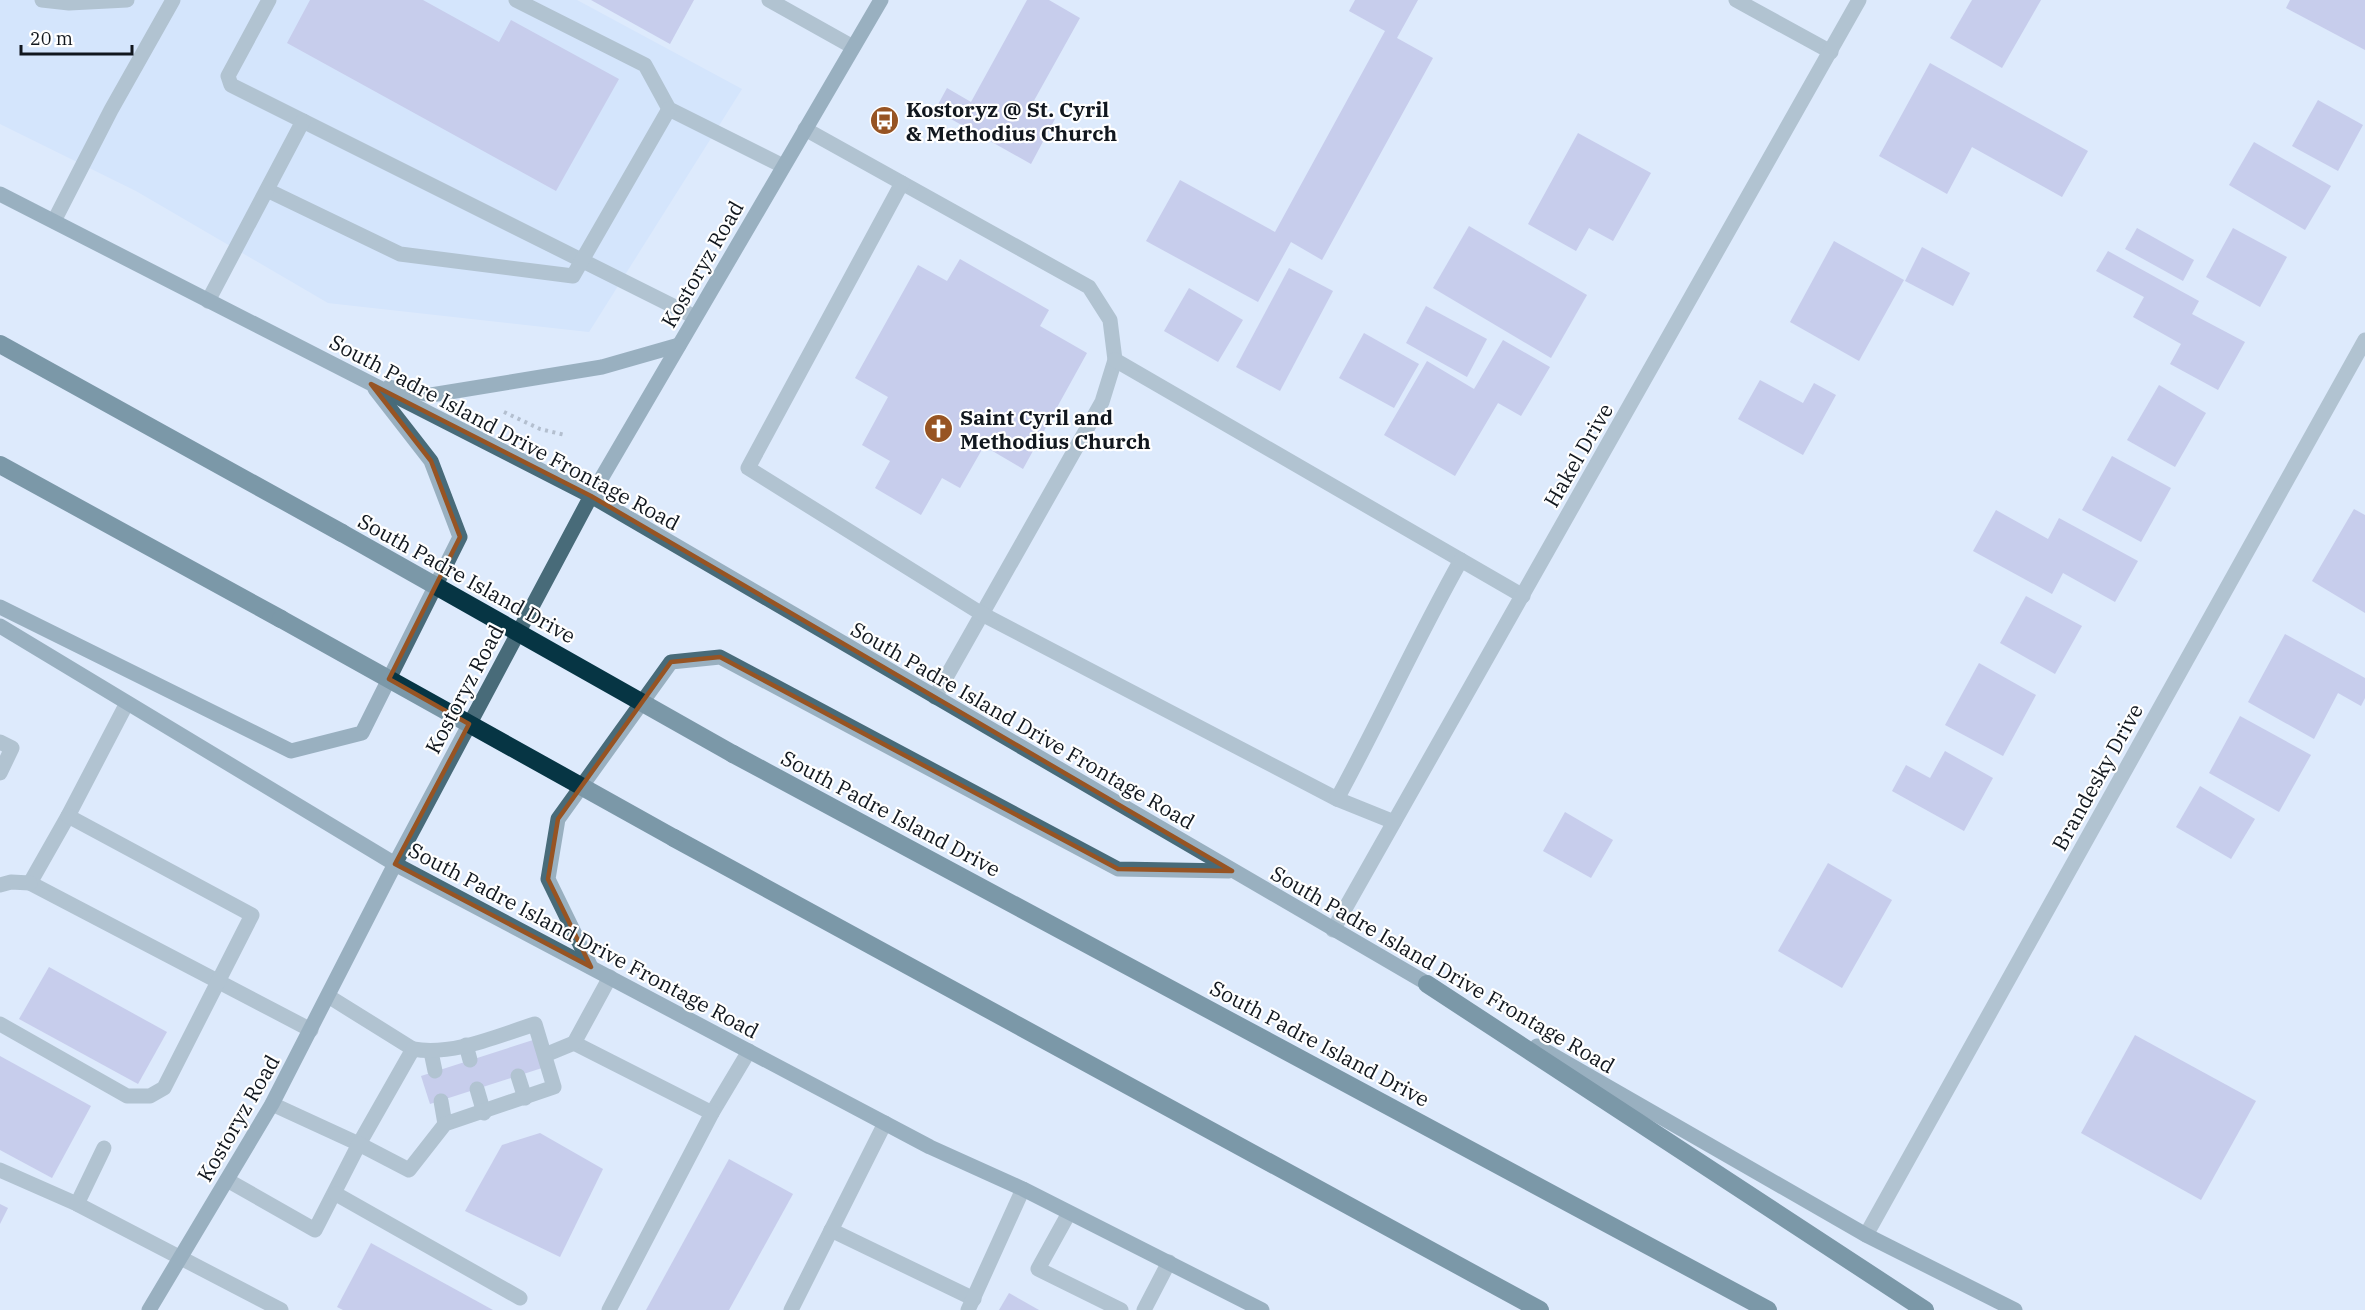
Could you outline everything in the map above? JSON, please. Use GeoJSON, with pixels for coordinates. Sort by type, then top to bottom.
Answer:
{"type":"FeatureCollection","features":[{"type":"Feature","properties":{"kind":"highway","name":"South Padre Island Drive"},"geometry":{"type":"LineString","coordinates":[[0,344],[342,532],[733,754],[1768,1310]]}},
{"type":"Feature","properties":{"kind":"highway"},"geometry":{"type":"LineString","coordinates":[[0,465],[674,838],[1540,1310]]}},
{"type":"Feature","properties":{"kind":"highway"},"geometry":{"type":"LineString","coordinates":[[1427,984],[1925,1310]]}},
{"type":"Feature","properties":{"kind":"main road","name":"Kostoryz Road"},"geometry":{"type":"LineString","coordinates":[[149,1310],[272,1104],[395,864],[591,496],[881,0]]}},
{"type":"Feature","properties":{"kind":"main road","name":"South Padre Island Drive Frontage Road"},"geometry":{"type":"LineString","coordinates":[[0,194],[591,496],[1333,930],[1866,1235],[2015,1310]]}},
{"type":"Feature","properties":{"kind":"main road"},"geometry":{"type":"LineString","coordinates":[[371,384],[431,395],[602,367],[679,345]]}},
{"type":"Feature","properties":{"kind":"main road"},"geometry":{"type":"LineString","coordinates":[[0,607],[291,751],[362,732],[460,537],[431,461],[371,384]]}},
{"type":"Feature","properties":{"kind":"main road","name":"South Padre Island Drive Frontage Road"},"geometry":{"type":"LineString","coordinates":[[0,626],[395,864],[885,1123],[1023,1189],[1262,1310]]}},
{"type":"Feature","properties":{"kind":"main road"},"geometry":{"type":"LineString","coordinates":[[591,967],[548,879],[558,819],[671,662],[720,657],[1118,869],[1232,871]]}},
{"type":"Feature","properties":{"kind":"street"},"geometry":{"type":"LineString","coordinates":[[42,0],[69,3],[127,0]]}},
{"type":"Feature","properties":{"kind":"street"},"geometry":{"type":"LineString","coordinates":[[54,221],[111,111],[173,0]]}},
{"type":"Feature","properties":{"kind":"street"},"geometry":{"type":"LineString","coordinates":[[269,0],[228,76],[228,81],[303,121],[695,317]]}},
{"type":"Feature","properties":{"kind":"street"},"geometry":{"type":"LineString","coordinates":[[516,0],[645,65],[669,109],[783,166]]}},
{"type":"Feature","properties":{"kind":"street"},"geometry":{"type":"LineString","coordinates":[[769,0],[853,48]]}},
{"type":"Feature","properties":{"kind":"street"},"geometry":{"type":"LineString","coordinates":[[1737,0],[1831,52]]}},
{"type":"Feature","properties":{"kind":"street","name":"Hakel Drive"},"geometry":{"type":"LineString","coordinates":[[1333,930],[1859,0]]}},
{"type":"Feature","properties":{"kind":"street"},"geometry":{"type":"LineString","coordinates":[[267,190],[400,254],[573,276],[669,109]]}},
{"type":"Feature","properties":{"kind":"street"},"geometry":{"type":"LineString","coordinates":[[208,301],[303,121]]}},
{"type":"Feature","properties":{"kind":"street"},"geometry":{"type":"LineString","coordinates":[[805,129],[1089,287],[1110,320],[1115,360],[1102,402],[935,697]]}},
{"type":"Feature","properties":{"kind":"street"},"geometry":{"type":"LineString","coordinates":[[902,183],[748,468],[982,614],[1337,799],[1394,822]]}},
{"type":"Feature","properties":{"kind":"street","name":"Brandesky Drive"},"geometry":{"type":"LineString","coordinates":[[1866,1235],[2365,340]]}},
{"type":"Feature","properties":{"kind":"street"},"geometry":{"type":"LineString","coordinates":[[1115,360],[1522,596]]}},
{"type":"Feature","properties":{"kind":"street"},"geometry":{"type":"LineString","coordinates":[[1337,799],[1380,718],[1419,634],[1461,560]]}},
{"type":"Feature","properties":{"kind":"street"},"geometry":{"type":"LineString","coordinates":[[30,883],[127,703]]}},
{"type":"Feature","properties":{"kind":"street"},"geometry":{"type":"LineString","coordinates":[[0,742],[12,748],[0,773]]}},
{"type":"Feature","properties":{"kind":"street"},"geometry":{"type":"LineString","coordinates":[[0,1024],[127,1096],[150,1096],[164,1089],[252,915],[68,816]]}},
{"type":"Feature","properties":{"kind":"street"},"geometry":{"type":"LineString","coordinates":[[0,885],[11,882],[30,883],[311,1030]]}},
{"type":"Feature","properties":{"kind":"street"},"geometry":{"type":"LineString","coordinates":[[544,1055],[574,1043],[610,977]]}},
{"type":"Feature","properties":{"kind":"street"},"geometry":{"type":"LineString","coordinates":[[272,1104],[409,1170],[446,1124],[484,1113],[554,1087],[535,1024],[508,1040],[468,1052],[431,1052],[413,1049],[328,996]]}},
{"type":"Feature","properties":{"kind":"street"},"geometry":{"type":"LineString","coordinates":[[574,1043],[712,1113]]}},
{"type":"Feature","properties":{"kind":"street"},"geometry":{"type":"LineString","coordinates":[[227,1180],[315,1230],[336,1194],[359,1144],[413,1049]]}},
{"type":"Feature","properties":{"kind":"street"},"geometry":{"type":"LineString","coordinates":[[609,1310],[712,1113],[749,1051]]}},
{"type":"Feature","properties":{"kind":"street"},"geometry":{"type":"LineString","coordinates":[[431,1052],[435,1071]]}},
{"type":"Feature","properties":{"kind":"street"},"geometry":{"type":"LineString","coordinates":[[518,1076],[525,1098]]}},
{"type":"Feature","properties":{"kind":"street"},"geometry":{"type":"LineString","coordinates":[[477,1089],[484,1113]]}},
{"type":"Feature","properties":{"kind":"street"},"geometry":{"type":"LineString","coordinates":[[441,1101],[446,1124]]}},
{"type":"Feature","properties":{"kind":"street"},"geometry":{"type":"LineString","coordinates":[[790,1310],[885,1123]]}},
{"type":"Feature","properties":{"kind":"street"},"geometry":{"type":"LineString","coordinates":[[77,1204],[104,1148]]}},
{"type":"Feature","properties":{"kind":"street"},"geometry":{"type":"LineString","coordinates":[[0,1170],[77,1204],[281,1310]]}},
{"type":"Feature","properties":{"kind":"street"},"geometry":{"type":"LineString","coordinates":[[831,1230],[971,1304],[1023,1189]]}},
{"type":"Feature","properties":{"kind":"street"},"geometry":{"type":"LineString","coordinates":[[336,1194],[520,1298]]}},
{"type":"Feature","properties":{"kind":"street"},"geometry":{"type":"LineString","coordinates":[[1069,1213],[1038,1269],[1121,1310]]}},
{"type":"Feature","properties":{"kind":"street"},"geometry":{"type":"LineString","coordinates":[[1144,1310],[1169,1262]]}},
{"type":"Feature","properties":{"kind":"path"},"geometry":{"type":"LineString","coordinates":[[502,411],[565,435]]}},
{"type":"Feature","properties":{"kind":"path"},"geometry":{"type":"LineString","coordinates":[[547,439],[550,431]]}},
{"type":"Feature","properties":{"kind":"highlighted area"},"geometry":{"type":"Polygon","coordinates":[[[371,384],[591,496],[1232,871],[1118,869],[720,657],[671,662],[558,819],[548,879],[591,967],[395,864],[469,724],[389,679],[460,537],[431,461],[371,384]]]}},
{"type":"Feature","properties":{"kind":"shaded area"},"geometry":{"type":"Polygon","coordinates":[[[0,0],[577,0],[742,89],[589,332],[328,303],[136,191],[0,124],[0,0]]]}},
{"type":"Feature","properties":{"kind":"building"},"geometry":{"type":"Polygon","coordinates":[[[310,0],[423,0],[499,42],[511,20],[619,79],[556,191],[287,43],[310,0]]]}},
{"type":"Feature","properties":{"kind":"building"},"geometry":{"type":"Polygon","coordinates":[[[591,0],[694,0],[670,44],[591,0]]]}},
{"type":"Feature","properties":{"kind":"building"},"geometry":{"type":"Polygon","coordinates":[[[1027,0],[1049,0],[1080,18],[1031,106],[1055,119],[1031,164],[935,110],[947,88],[971,102],[1027,0]]]}},
{"type":"Feature","properties":{"kind":"building"},"geometry":{"type":"Polygon","coordinates":[[[1355,0],[1418,0],[1397,38],[1433,58],[1322,260],[1291,242],[1258,302],[1146,241],[1180,180],[1275,232],[1385,31],[1349,11],[1355,0]]]}},
{"type":"Feature","properties":{"kind":"building"},"geometry":{"type":"Polygon","coordinates":[[[1972,0],[2041,0],[2002,68],[1950,38],[1972,0]]]}},
{"type":"Feature","properties":{"kind":"building"},"geometry":{"type":"Polygon","coordinates":[[[2290,0],[2365,0],[2365,50],[2286,8],[2290,0]]]}},
{"type":"Feature","properties":{"kind":"building"},"geometry":{"type":"Polygon","coordinates":[[[1930,63],[2088,151],[2062,197],[1972,147],[1947,194],[1879,156],[1930,63]]]}},
{"type":"Feature","properties":{"kind":"building"},"geometry":{"type":"Polygon","coordinates":[[[2318,100],[2363,125],[2338,171],[2292,146],[2318,100]]]}},
{"type":"Feature","properties":{"kind":"building"},"geometry":{"type":"Polygon","coordinates":[[[1578,133],[1651,173],[1613,241],[1589,228],[1576,251],[1528,224],[1578,133]]]}},
{"type":"Feature","properties":{"kind":"building"},"geometry":{"type":"Polygon","coordinates":[[[2254,142],[2331,186],[2305,230],[2229,185],[2254,142]]]}},
{"type":"Feature","properties":{"kind":"building"},"geometry":{"type":"Polygon","coordinates":[[[1469,226],[1587,295],[1551,358],[1433,288],[1469,226]]]}},
{"type":"Feature","properties":{"kind":"building"},"geometry":{"type":"Polygon","coordinates":[[[2137,228],[2194,260],[2183,281],[2125,249],[2137,228]]]}},
{"type":"Feature","properties":{"kind":"building"},"geometry":{"type":"Polygon","coordinates":[[[2233,228],[2287,257],[2260,307],[2206,277],[2233,228]]]}},
{"type":"Feature","properties":{"kind":"building"},"geometry":{"type":"Polygon","coordinates":[[[1834,241],[1904,280],[1859,361],[1790,322],[1834,241]]]}},
{"type":"Feature","properties":{"kind":"building"},"geometry":{"type":"Polygon","coordinates":[[[1922,247],[1970,273],[1953,306],[1905,281],[1922,247]]]}},
{"type":"Feature","properties":{"kind":"building"},"geometry":{"type":"Polygon","coordinates":[[[2108,251],[2199,301],[2192,314],[2245,342],[2218,390],[2170,364],[2181,344],[2133,317],[2144,297],[2096,271],[2108,251]]]}},
{"type":"Feature","properties":{"kind":"building"},"geometry":{"type":"Polygon","coordinates":[[[960,259],[1049,310],[1040,326],[1087,353],[1023,469],[984,446],[960,488],[942,478],[921,515],[875,488],[890,461],[862,445],[888,397],[855,378],[918,265],[947,281],[960,259]]]}},
{"type":"Feature","properties":{"kind":"building"},"geometry":{"type":"Polygon","coordinates":[[[1289,268],[1333,291],[1280,391],[1236,367],[1289,268]]]}},
{"type":"Feature","properties":{"kind":"building"},"geometry":{"type":"Polygon","coordinates":[[[1189,288],[1243,320],[1218,362],[1164,331],[1189,288]]]}},
{"type":"Feature","properties":{"kind":"building"},"geometry":{"type":"Polygon","coordinates":[[[1426,306],[1487,339],[1467,377],[1406,343],[1426,306]]]}},
{"type":"Feature","properties":{"kind":"building"},"geometry":{"type":"Polygon","coordinates":[[[1364,333],[1419,364],[1394,408],[1339,378],[1364,333]]]}},
{"type":"Feature","properties":{"kind":"building"},"geometry":{"type":"Polygon","coordinates":[[[1503,340],[1550,367],[1521,416],[1498,403],[1455,476],[1384,435],[1427,361],[1474,389],[1503,340]]]}},
{"type":"Feature","properties":{"kind":"building"},"geometry":{"type":"Polygon","coordinates":[[[1760,380],[1803,403],[1814,383],[1836,395],[1803,455],[1738,419],[1760,380]]]}},
{"type":"Feature","properties":{"kind":"building"},"geometry":{"type":"Polygon","coordinates":[[[2159,385],[2206,413],[2175,467],[2127,440],[2159,385]]]}},
{"type":"Feature","properties":{"kind":"building"},"geometry":{"type":"Polygon","coordinates":[[[2112,456],[2171,488],[2141,542],[2082,510],[2112,456]]]}},
{"type":"Feature","properties":{"kind":"building"},"geometry":{"type":"Polygon","coordinates":[[[2354,509],[2365,515],[2365,613],[2312,581],[2354,509]]]}},
{"type":"Feature","properties":{"kind":"building"},"geometry":{"type":"Polygon","coordinates":[[[1996,510],[2048,539],[2059,518],[2138,561],[2115,602],[2063,573],[2052,594],[1973,551],[1996,510]]]}},
{"type":"Feature","properties":{"kind":"building"},"geometry":{"type":"Polygon","coordinates":[[[2026,596],[2082,626],[2055,674],[2000,643],[2026,596]]]}},
{"type":"Feature","properties":{"kind":"building"},"geometry":{"type":"Polygon","coordinates":[[[2285,634],[2365,678],[2365,698],[2361,706],[2338,693],[2314,739],[2248,702],[2285,634]]]}},
{"type":"Feature","properties":{"kind":"building"},"geometry":{"type":"Polygon","coordinates":[[[1979,663],[2036,695],[2003,756],[1945,725],[1979,663]]]}},
{"type":"Feature","properties":{"kind":"building"},"geometry":{"type":"Polygon","coordinates":[[[2240,716],[2311,755],[2279,812],[2209,773],[2240,716]]]}},
{"type":"Feature","properties":{"kind":"building"},"geometry":{"type":"Polygon","coordinates":[[[1945,751],[1993,778],[1964,831],[1892,791],[1906,765],[1930,778],[1945,751]]]}},
{"type":"Feature","properties":{"kind":"building"},"geometry":{"type":"Polygon","coordinates":[[[2200,786],[2255,819],[2231,859],[2176,827],[2200,786]]]}},
{"type":"Feature","properties":{"kind":"building"},"geometry":{"type":"Polygon","coordinates":[[[1565,812],[1613,840],[1591,878],[1543,851],[1565,812]]]}},
{"type":"Feature","properties":{"kind":"building"},"geometry":{"type":"Polygon","coordinates":[[[1828,863],[1892,900],[1842,988],[1778,951],[1828,863]]]}},
{"type":"Feature","properties":{"kind":"building"},"geometry":{"type":"Polygon","coordinates":[[[49,967],[167,1032],[138,1084],[19,1019],[49,967]]]}},
{"type":"Feature","properties":{"kind":"building"},"geometry":{"type":"Polygon","coordinates":[[[2135,1035],[2256,1101],[2201,1200],[2081,1133],[2135,1035]]]}},
{"type":"Feature","properties":{"kind":"building"},"geometry":{"type":"Polygon","coordinates":[[[533,1040],[542,1068],[430,1104],[421,1076],[533,1040]]]}},
{"type":"Feature","properties":{"kind":"building"},"geometry":{"type":"Polygon","coordinates":[[[0,1056],[91,1106],[52,1178],[0,1150],[0,1056]]]}},
{"type":"Feature","properties":{"kind":"building"},"geometry":{"type":"Polygon","coordinates":[[[540,1133],[603,1169],[560,1257],[465,1211],[502,1145],[540,1133]]]}},
{"type":"Feature","properties":{"kind":"building"},"geometry":{"type":"Polygon","coordinates":[[[729,1159],[793,1194],[729,1310],[646,1310],[729,1159]]]}},
{"type":"Feature","properties":{"kind":"building"},"geometry":{"type":"Polygon","coordinates":[[[0,1204],[8,1208],[0,1224],[0,1204]]]}},
{"type":"Feature","properties":{"kind":"building"},"geometry":{"type":"Polygon","coordinates":[[[371,1243],[493,1310],[343,1310],[337,1307],[371,1243]]]}},
{"type":"Feature","properties":{"kind":"building"},"geometry":{"type":"Polygon","coordinates":[[[1009,1293],[1039,1310],[999,1310],[1009,1293]]]}},
{"type":"Feature","properties":{"kind":"place","name":"Kostoryz @ St. Cyril & Methodius Church"},"geometry":{"type":"Point","coordinates":[885,121]}},
{"type":"Feature","properties":{"kind":"place","name":"Saint Cyril and Methodius Church"},"geometry":{"type":"Point","coordinates":[939,429]}}]}
